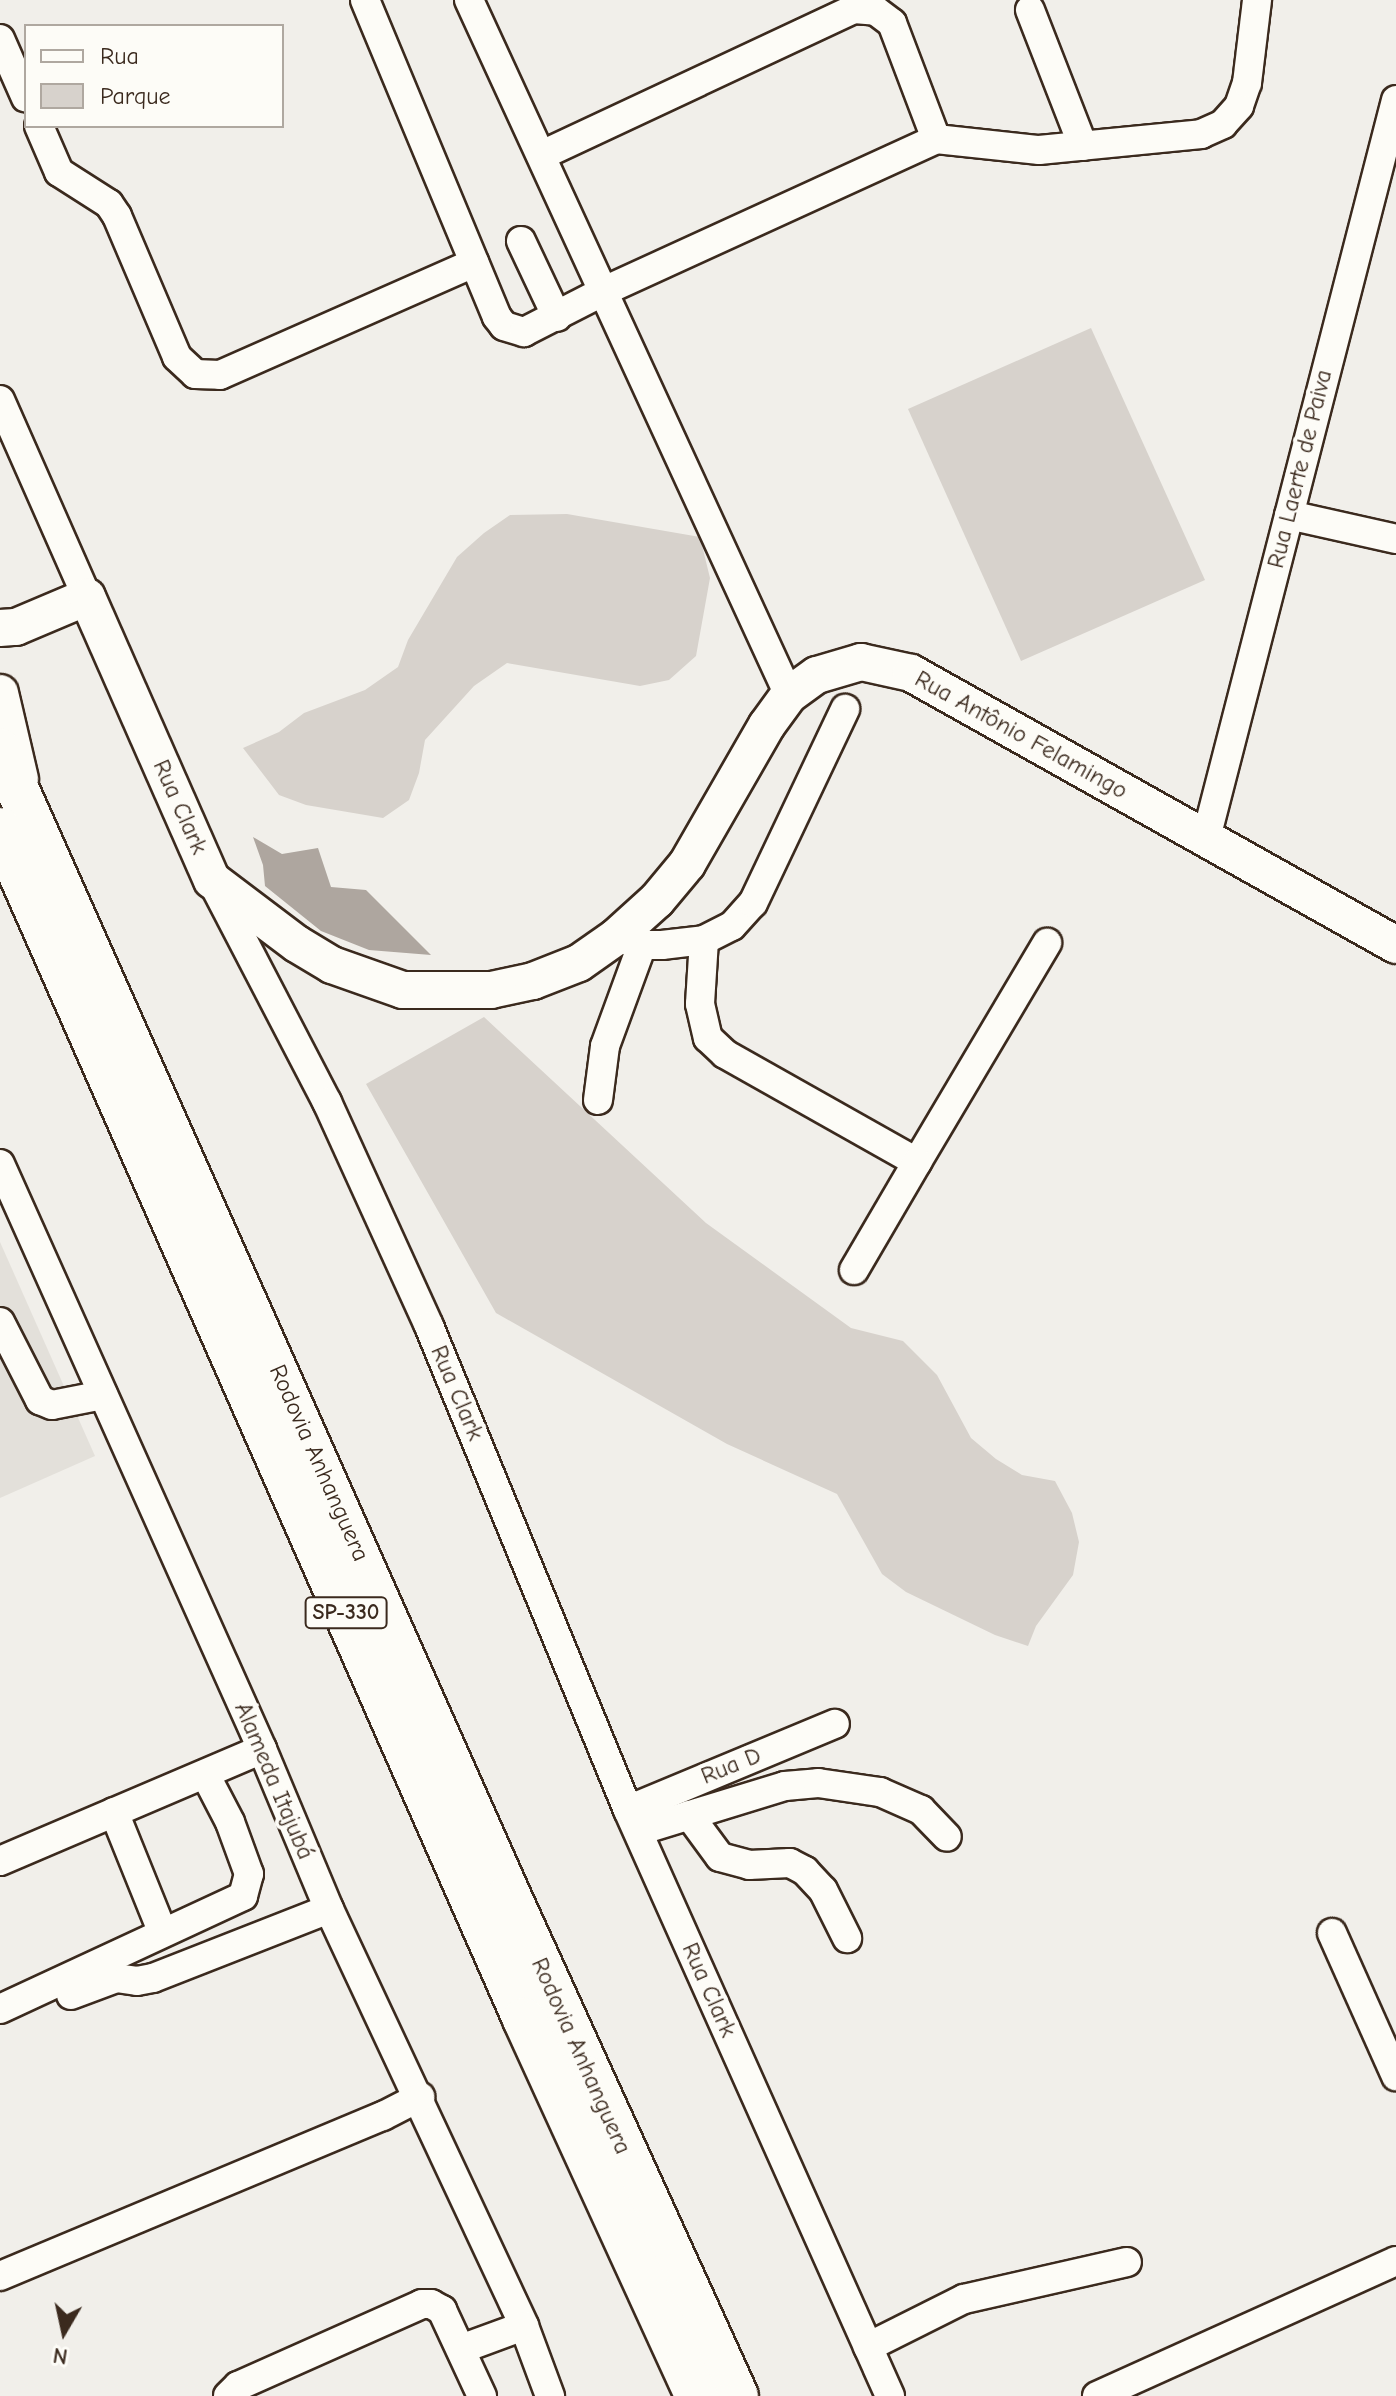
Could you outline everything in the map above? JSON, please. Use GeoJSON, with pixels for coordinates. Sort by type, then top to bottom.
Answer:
{"type":"FeatureCollection","features":[{"type":"Feature","properties":{"kind":"highway","name":"Rodovia Anhanguera"},"geometry":{"type":"LineString","coordinates":[[0,750],[13,818],[524,2019],[697,2396]]}},
{"type":"Feature","properties":{"kind":"highway","name":"Rodovia Anhanguera"},"geometry":{"type":"LineString","coordinates":[[13,818],[737,2396]]}},
{"type":"Feature","properties":{"kind":"main road"},"geometry":{"type":"LineString","coordinates":[[0,628],[16,627],[87,597]]}},
{"type":"Feature","properties":{"kind":"main road","name":"Rua Clark"},"geometry":{"type":"LineString","coordinates":[[87,597],[212,880]]}},
{"type":"Feature","properties":{"kind":"main road"},"geometry":{"type":"LineString","coordinates":[[0,660],[14,640],[42,617]]}},
{"type":"Feature","properties":{"kind":"main road","name":"Rua Antônio Felamingo"},"geometry":{"type":"LineString","coordinates":[[212,880],[297,944],[332,965],[403,990],[491,990],[533,981],[629,941],[687,864],[767,725],[789,695],[817,675],[837,666],[861,662],[911,673],[1396,945]]}},
{"type":"Feature","properties":{"kind":"main road"},"geometry":{"type":"LineString","coordinates":[[0,693],[13,818]]}},
{"type":"Feature","properties":{"kind":"street"},"geometry":{"type":"LineString","coordinates":[[365,0],[474,263],[504,326],[524,332],[602,292],[936,139],[1012,149],[1083,146],[1201,134],[1223,124],[1239,106],[1247,83],[1257,0]]}},
{"type":"Feature","properties":{"kind":"street"},"geometry":{"type":"LineString","coordinates":[[469,0],[789,695]]}},
{"type":"Feature","properties":{"kind":"street"},"geometry":{"type":"LineString","coordinates":[[542,155],[854,9],[876,11],[892,23],[936,139]]}},
{"type":"Feature","properties":{"kind":"street"},"geometry":{"type":"LineString","coordinates":[[1030,10],[1083,146]]}},
{"type":"Feature","properties":{"kind":"street"},"geometry":{"type":"LineString","coordinates":[[0,39],[24,93]]}},
{"type":"Feature","properties":{"kind":"street","name":"Rua Laerte de Paiva"},"geometry":{"type":"LineString","coordinates":[[1206,838],[1396,100]]}},
{"type":"Feature","properties":{"kind":"street"},"geometry":{"type":"LineString","coordinates":[[40,128],[59,172],[109,204],[117,216],[177,357],[195,374],[220,375],[474,263]]}},
{"type":"Feature","properties":{"kind":"street"},"geometry":{"type":"LineString","coordinates":[[521,241],[557,317]]}},
{"type":"Feature","properties":{"kind":"street","name":"Rua Clark"},"geometry":{"type":"LineString","coordinates":[[0,400],[87,597]]}},
{"type":"Feature","properties":{"kind":"street"},"geometry":{"type":"LineString","coordinates":[[1289,515],[1396,539]]}},
{"type":"Feature","properties":{"kind":"street"},"geometry":{"type":"LineString","coordinates":[[598,1100],[605,1046],[629,941],[704,940],[732,926],[753,903],[845,709]]}},
{"type":"Feature","properties":{"kind":"street","name":"Rua Clark"},"geometry":{"type":"LineString","coordinates":[[212,880],[327,1102],[429,1326],[633,1820],[890,2396]]}},
{"type":"Feature","properties":{"kind":"street"},"geometry":{"type":"LineString","coordinates":[[704,940],[700,1004],[708,1038],[725,1054],[917,1162]]}},
{"type":"Feature","properties":{"kind":"street"},"geometry":{"type":"LineString","coordinates":[[854,1270],[1047,943]]}},
{"type":"Feature","properties":{"kind":"street","name":"Alameda Itajubá"},"geometry":{"type":"LineString","coordinates":[[0,1164],[262,1749],[329,1909],[420,2097],[524,2326],[550,2396]]}},
{"type":"Feature","properties":{"kind":"street"},"geometry":{"type":"LineString","coordinates":[[0,1322],[40,1400],[52,1405],[103,1395]]}},
{"type":"Feature","properties":{"kind":"street","name":"Rua D"},"geometry":{"type":"LineString","coordinates":[[633,1820],[835,1724]]}},
{"type":"Feature","properties":{"kind":"street"},"geometry":{"type":"LineString","coordinates":[[0,1861],[262,1749]]}},
{"type":"Feature","properties":{"kind":"street"},"geometry":{"type":"LineString","coordinates":[[0,2009],[162,1931],[243,1896],[249,1874],[230,1822],[205,1774]]}},
{"type":"Feature","properties":{"kind":"street"},"geometry":{"type":"LineString","coordinates":[[633,1820],[689,1815],[785,1786],[818,1783],[880,1792],[921,1810],[947,1837]]}},
{"type":"Feature","properties":{"kind":"street"},"geometry":{"type":"LineString","coordinates":[[114,1812],[162,1931]]}},
{"type":"Feature","properties":{"kind":"street"},"geometry":{"type":"LineString","coordinates":[[689,1815],[720,1857],[749,1865],[790,1863],[805,1871],[823,1890],[847,1938]]}},
{"type":"Feature","properties":{"kind":"street"},"geometry":{"type":"LineString","coordinates":[[0,2028],[99,1982],[153,1978],[329,1909]]}},
{"type":"Feature","properties":{"kind":"street"},"geometry":{"type":"LineString","coordinates":[[1332,1933],[1396,2076]]}},
{"type":"Feature","properties":{"kind":"street"},"geometry":{"type":"LineString","coordinates":[[0,2276],[383,2116],[420,2097]]}},
{"type":"Feature","properties":{"kind":"street"},"geometry":{"type":"LineString","coordinates":[[1097,2396],[1396,2261]]}},
{"type":"Feature","properties":{"kind":"street"},"geometry":{"type":"LineString","coordinates":[[868,2347],[964,2299],[1127,2262]]}},
{"type":"Feature","properties":{"kind":"street"},"geometry":{"type":"LineString","coordinates":[[228,2396],[238,2386],[422,2304],[442,2310],[482,2396]]}},
{"type":"Feature","properties":{"kind":"street"},"geometry":{"type":"LineString","coordinates":[[461,2349],[524,2326]]}},
{"type":"Feature","properties":{"kind":"shaded area"},"geometry":{"type":"Polygon","coordinates":[[[253,837],[282,854],[318,848],[331,887],[366,890],[431,955],[369,950],[321,931],[265,886],[263,865],[253,837]]]}},
{"type":"Feature","properties":{"kind":"shaded area"},"geometry":{"type":"Polygon","coordinates":[[[0,1242],[95,1456],[0,1498],[0,1242]]]}},
{"type":"Feature","properties":{"kind":"green space"},"geometry":{"type":"Polygon","coordinates":[[[1091,328],[1205,580],[1021,661],[908,409],[1091,328]]]}},
{"type":"Feature","properties":{"kind":"green space"},"geometry":{"type":"Polygon","coordinates":[[[567,514],[700,537],[710,578],[696,656],[669,680],[640,686],[507,663],[474,686],[425,740],[419,773],[409,800],[383,818],[306,805],[279,795],[243,748],[279,732],[304,713],[365,690],[398,667],[408,640],[457,557],[484,533],[510,515],[567,514]]]}},
{"type":"Feature","properties":{"kind":"green space"},"geometry":{"type":"Polygon","coordinates":[[[484,1017],[706,1223],[851,1328],[903,1341],[937,1375],[971,1438],[996,1459],[1022,1475],[1055,1481],[1072,1513],[1079,1542],[1073,1575],[1036,1626],[1028,1646],[995,1635],[906,1592],[882,1574],[837,1494],[727,1444],[496,1313],[366,1084],[484,1017]]]}}]}
